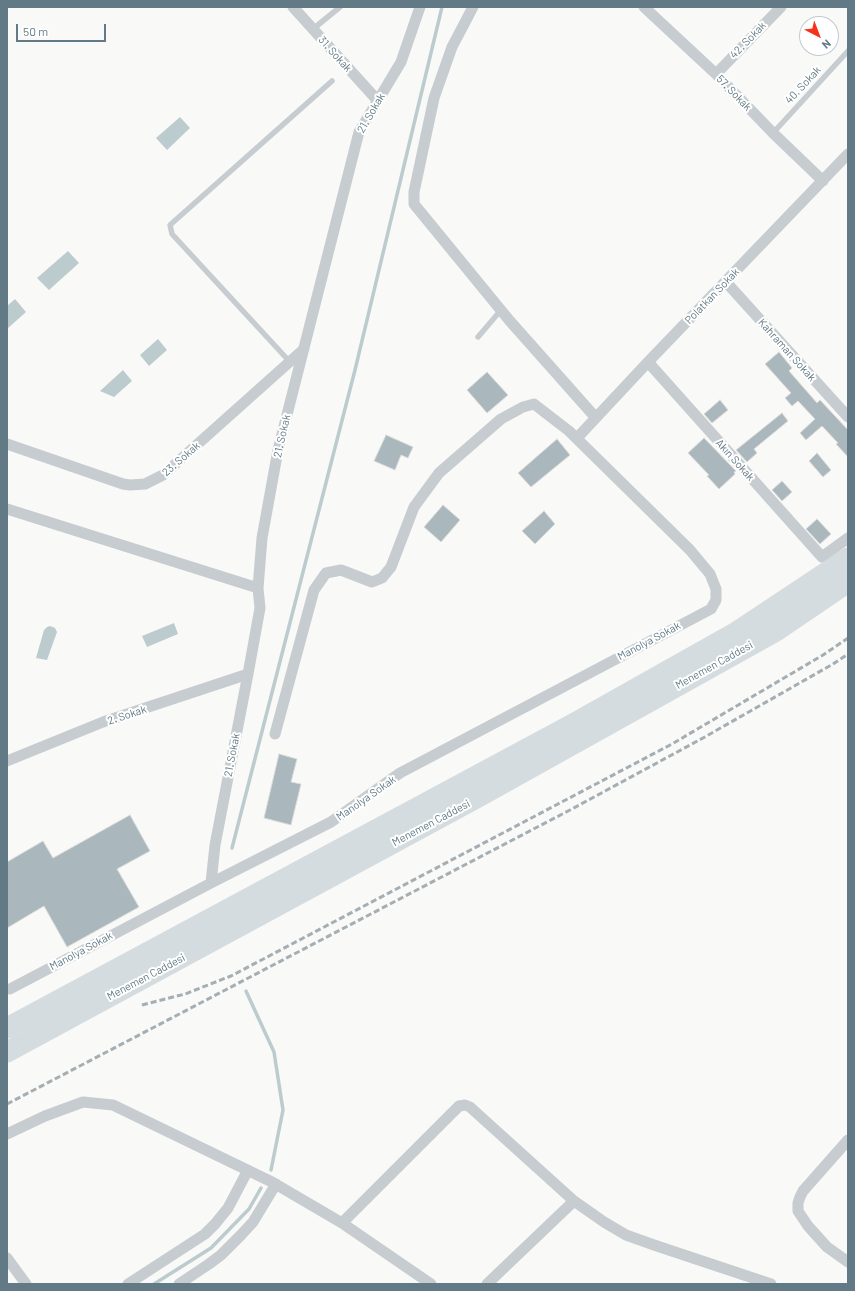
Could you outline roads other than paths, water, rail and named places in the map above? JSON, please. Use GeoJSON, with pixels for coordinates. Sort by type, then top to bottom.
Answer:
{"type":"FeatureCollection","features":[{"type":"Feature","properties":{"kind":"highway","name":"Menemen Caddesi"},"geometry":{"type":"LineString","coordinates":[[7,1028],[573,724],[735,633],[848,558]]}},
{"type":"Feature","properties":{"kind":"highway","name":"Menemen Caddesi"},"geometry":{"type":"LineString","coordinates":[[7,1052],[480,796],[770,634],[848,582]]}},
{"type":"Feature","properties":{"kind":"street","name":"31. Sokak"},"geometry":{"type":"LineString","coordinates":[[293,7],[378,101]]}},
{"type":"Feature","properties":{"kind":"street","name":"21. Sokak"},"geometry":{"type":"LineString","coordinates":[[211,883],[215,845],[260,608],[258,588],[262,538],[278,450],[359,132],[401,62],[420,7]]}},
{"type":"Feature","properties":{"kind":"street"},"geometry":{"type":"LineString","coordinates":[[473,7],[452,47],[434,98],[414,192],[414,204],[501,310],[596,418]]}},
{"type":"Feature","properties":{"kind":"street","name":"57. Sokak"},"geometry":{"type":"LineString","coordinates":[[644,7],[716,74],[773,133],[823,181]]}},
{"type":"Feature","properties":{"kind":"street","name":"42. Sokak"},"geometry":{"type":"LineString","coordinates":[[716,74],[781,7]]}},
{"type":"Feature","properties":{"kind":"street","name":"Polatkan Sokak"},"geometry":{"type":"LineString","coordinates":[[577,438],[848,154]]}},
{"type":"Feature","properties":{"kind":"street","name":"Kahraman Sokak"},"geometry":{"type":"LineString","coordinates":[[726,282],[848,417]]}},
{"type":"Feature","properties":{"kind":"street","name":"23. Sokak"},"geometry":{"type":"LineString","coordinates":[[7,444],[122,484],[145,484],[163,475],[304,349]]}},
{"type":"Feature","properties":{"kind":"street","name":"Akın Sokak"},"geometry":{"type":"LineString","coordinates":[[648,362],[822,557],[848,538]]}},
{"type":"Feature","properties":{"kind":"street"},"geometry":{"type":"LineString","coordinates":[[275,734],[314,590],[326,573],[340,570],[372,582],[382,578],[391,567],[414,507],[439,473],[501,419],[523,407],[534,404],[577,438]]}},
{"type":"Feature","properties":{"kind":"street","name":"Manolya Sokak"},"geometry":{"type":"LineString","coordinates":[[10,989],[211,883],[331,822],[400,773],[711,609],[716,600],[716,589],[710,574],[690,550],[577,438]]}},
{"type":"Feature","properties":{"kind":"street"},"geometry":{"type":"LineString","coordinates":[[7,509],[258,588]]}},
{"type":"Feature","properties":{"kind":"street","name":"2. Sokak"},"geometry":{"type":"LineString","coordinates":[[7,761],[103,722],[248,674]]}},
{"type":"Feature","properties":{"kind":"street"},"geometry":{"type":"LineString","coordinates":[[7,1134],[45,1116],[83,1102],[113,1105],[170,1134],[276,1184],[342,1223],[431,1284]]}},
{"type":"Feature","properties":{"kind":"street"},"geometry":{"type":"LineString","coordinates":[[342,1223],[458,1106],[465,1105],[470,1107],[574,1201],[626,1235],[771,1284]]}},
{"type":"Feature","properties":{"kind":"street"},"geometry":{"type":"LineString","coordinates":[[848,1140],[803,1191],[800,1197],[798,1211],[808,1226],[827,1246],[848,1262]]}},
{"type":"Feature","properties":{"kind":"street"},"geometry":{"type":"LineString","coordinates":[[128,1284],[205,1234],[228,1208],[248,1170]]}},
{"type":"Feature","properties":{"kind":"street"},"geometry":{"type":"LineString","coordinates":[[179,1284],[221,1255],[241,1235],[253,1222],[276,1184]]}},
{"type":"Feature","properties":{"kind":"street"},"geometry":{"type":"LineString","coordinates":[[487,1284],[574,1201]]}},
{"type":"Feature","properties":{"kind":"street"},"geometry":{"type":"LineString","coordinates":[[7,1258],[26,1284]]}},
{"type":"Feature","properties":{"kind":"lane"},"geometry":{"type":"LineString","coordinates":[[313,29],[340,7]]}},
{"type":"Feature","properties":{"kind":"lane","name":"40. Sokak"},"geometry":{"type":"LineString","coordinates":[[773,133],[848,52]]}},
{"type":"Feature","properties":{"kind":"lane"},"geometry":{"type":"LineString","coordinates":[[290,362],[172,234],[170,225],[332,81]]}},
{"type":"Feature","properties":{"kind":"lane"},"geometry":{"type":"LineString","coordinates":[[478,337],[501,310]]}},
{"type":"Feature","properties":{"kind":"waterway"},"geometry":{"type":"LineString","coordinates":[[232,848],[355,370],[442,7]]}},
{"type":"Feature","properties":{"kind":"waterway"},"geometry":{"type":"LineString","coordinates":[[246,991],[274,1052],[283,1110],[271,1170]]}},
{"type":"Feature","properties":{"kind":"waterway"},"geometry":{"type":"LineString","coordinates":[[154,1284],[211,1248],[249,1209],[261,1188]]}},
{"type":"Feature","properties":{"kind":"railway"},"geometry":{"type":"LineString","coordinates":[[142,1005],[185,994],[231,976],[672,744],[823,655],[848,638]]}},
{"type":"Feature","properties":{"kind":"railway"},"geometry":{"type":"LineString","coordinates":[[7,1104],[570,810],[703,738],[848,654]]}}]}
